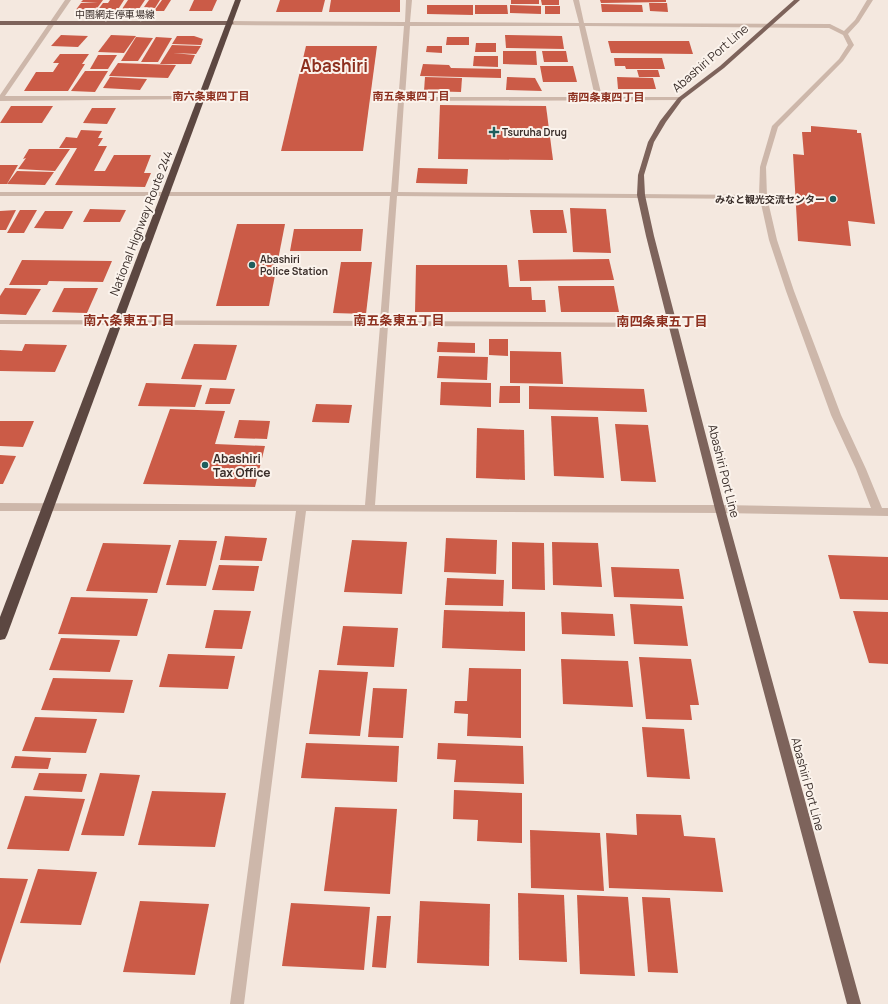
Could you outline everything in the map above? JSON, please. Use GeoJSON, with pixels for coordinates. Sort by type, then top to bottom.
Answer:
{"type":"FeatureCollection","features":[{"type":"Feature","properties":{"kind":"highway","name":"National Highway Route 244"},"geometry":{"type":"LineString","coordinates":[[0,635],[116,323],[231,23],[238,0]]}},
{"type":"Feature","properties":{"kind":"main road","name":"Abashiri Port Line"},"geometry":{"type":"LineString","coordinates":[[797,0],[722,67],[680,99],[663,121],[651,142],[641,175],[641,195],[650,236],[720,509],[854,1004]]}},
{"type":"Feature","properties":{"kind":"main road","name":"中園網走停車場線"},"geometry":{"type":"LineString","coordinates":[[0,23],[231,23]]}},
{"type":"Feature","properties":{"kind":"street"},"geometry":{"type":"LineString","coordinates":[[0,98],[68,0]]}},
{"type":"Feature","properties":{"kind":"street"},"geometry":{"type":"LineString","coordinates":[[370,508],[409,0]]}},
{"type":"Feature","properties":{"kind":"street"},"geometry":{"type":"LineString","coordinates":[[576,0],[599,99]]}},
{"type":"Feature","properties":{"kind":"street"},"geometry":{"type":"LineString","coordinates":[[845,34],[857,21],[870,0]]}},
{"type":"Feature","properties":{"kind":"street"},"geometry":{"type":"LineString","coordinates":[[0,506],[720,509],[883,512],[836,415],[790,291],[773,240],[763,197],[763,167],[775,126],[841,60],[851,45],[845,34],[830,26],[231,23]]}},
{"type":"Feature","properties":{"kind":"street"},"geometry":{"type":"LineString","coordinates":[[0,98],[202,98]]}},
{"type":"Feature","properties":{"kind":"street"},"geometry":{"type":"LineString","coordinates":[[401,99],[680,99]]}},
{"type":"Feature","properties":{"kind":"street"},"geometry":{"type":"LineString","coordinates":[[0,194],[394,194],[763,197]]}},
{"type":"Feature","properties":{"kind":"street"},"geometry":{"type":"LineString","coordinates":[[0,322],[674,325]]}},
{"type":"Feature","properties":{"kind":"street"},"geometry":{"type":"LineString","coordinates":[[237,1004],[302,507]]}},
{"type":"Feature","properties":{"kind":"building"},"geometry":{"type":"Polygon","coordinates":[[[83,0],[103,0],[95,11],[75,11],[81,3],[98,3],[81,2],[83,0]]]}},
{"type":"Feature","properties":{"kind":"building"},"geometry":{"type":"Polygon","coordinates":[[[110,0],[124,0],[117,11],[97,11],[103,3],[108,3],[110,0]]]}},
{"type":"Feature","properties":{"kind":"building"},"geometry":{"type":"Polygon","coordinates":[[[128,0],[145,0],[139,9],[122,9],[128,0]]]}},
{"type":"Feature","properties":{"kind":"building"},"geometry":{"type":"Polygon","coordinates":[[[149,0],[160,0],[155,8],[144,7],[149,0]]]}},
{"type":"Feature","properties":{"kind":"building"},"geometry":{"type":"Polygon","coordinates":[[[162,0],[171,0],[164,11],[154,11],[162,0]]]}},
{"type":"Feature","properties":{"kind":"building"},"geometry":{"type":"Polygon","coordinates":[[[194,0],[217,0],[212,11],[189,11],[194,0]]]}},
{"type":"Feature","properties":{"kind":"building"},"geometry":{"type":"Polygon","coordinates":[[[280,0],[325,0],[322,12],[276,12],[280,0]]]}},
{"type":"Feature","properties":{"kind":"building"},"geometry":{"type":"Polygon","coordinates":[[[331,0],[400,0],[400,12],[329,12],[331,0]]]}},
{"type":"Feature","properties":{"kind":"building"},"geometry":{"type":"Polygon","coordinates":[[[511,0],[539,0],[539,4],[511,4],[511,0]]]}},
{"type":"Feature","properties":{"kind":"building"},"geometry":{"type":"Polygon","coordinates":[[[541,0],[559,0],[559,5],[542,5],[541,0]]]}},
{"type":"Feature","properties":{"kind":"building"},"geometry":{"type":"Polygon","coordinates":[[[600,0],[666,0],[666,2],[601,3],[600,0]]]}},
{"type":"Feature","properties":{"kind":"building"},"geometry":{"type":"Polygon","coordinates":[[[649,3],[667,3],[668,12],[650,11],[649,3]]]}},
{"type":"Feature","properties":{"kind":"building"},"geometry":{"type":"Polygon","coordinates":[[[601,4],[642,5],[643,12],[602,12],[601,4]]]}},
{"type":"Feature","properties":{"kind":"building"},"geometry":{"type":"Polygon","coordinates":[[[427,5],[473,5],[473,15],[427,14],[427,5]]]}},
{"type":"Feature","properties":{"kind":"building"},"geometry":{"type":"Polygon","coordinates":[[[475,5],[507,5],[508,14],[475,14],[475,5]]]}},
{"type":"Feature","properties":{"kind":"building"},"geometry":{"type":"Polygon","coordinates":[[[510,5],[541,6],[541,14],[510,13],[510,5]]]}},
{"type":"Feature","properties":{"kind":"building"},"geometry":{"type":"Polygon","coordinates":[[[545,6],[560,6],[560,14],[545,14],[545,6]]]}},
{"type":"Feature","properties":{"kind":"building"},"geometry":{"type":"Polygon","coordinates":[[[61,35],[88,36],[78,47],[51,46],[61,35]]]}},
{"type":"Feature","properties":{"kind":"building"},"geometry":{"type":"Polygon","coordinates":[[[111,35],[136,36],[124,53],[98,52],[111,35]]]}},
{"type":"Feature","properties":{"kind":"building"},"geometry":{"type":"Polygon","coordinates":[[[505,35],[562,36],[564,49],[506,48],[505,35]]]}},
{"type":"Feature","properties":{"kind":"building"},"geometry":{"type":"Polygon","coordinates":[[[177,36],[194,36],[203,39],[201,45],[172,44],[177,36]]]}},
{"type":"Feature","properties":{"kind":"building"},"geometry":{"type":"Polygon","coordinates":[[[136,37],[153,38],[138,61],[121,61],[136,37]]]}},
{"type":"Feature","properties":{"kind":"building"},"geometry":{"type":"Polygon","coordinates":[[[156,37],[172,38],[158,62],[141,62],[156,37]]]}},
{"type":"Feature","properties":{"kind":"building"},"geometry":{"type":"Polygon","coordinates":[[[447,37],[469,37],[469,45],[446,45],[447,37]]]}},
{"type":"Feature","properties":{"kind":"building"},"geometry":{"type":"Polygon","coordinates":[[[608,41],[689,41],[693,54],[611,53],[608,41]]]}},
{"type":"Feature","properties":{"kind":"building"},"geometry":{"type":"Polygon","coordinates":[[[476,43],[496,43],[496,52],[475,52],[476,43]]]}},
{"type":"Feature","properties":{"kind":"building"},"geometry":{"type":"Polygon","coordinates":[[[172,45],[201,46],[196,54],[173,53],[195,55],[191,64],[160,64],[172,45]]]}},
{"type":"Feature","properties":{"kind":"building"},"geometry":{"type":"Polygon","coordinates":[[[306,46],[377,46],[363,151],[281,151],[306,46]]]}},
{"type":"Feature","properties":{"kind":"building"},"geometry":{"type":"Polygon","coordinates":[[[427,46],[442,46],[442,53],[426,52],[427,46]]]}},
{"type":"Feature","properties":{"kind":"building"},"geometry":{"type":"Polygon","coordinates":[[[503,51],[536,51],[537,65],[503,64],[503,51]]]}},
{"type":"Feature","properties":{"kind":"building"},"geometry":{"type":"Polygon","coordinates":[[[542,51],[566,51],[568,62],[544,62],[542,51]]]}},
{"type":"Feature","properties":{"kind":"building"},"geometry":{"type":"Polygon","coordinates":[[[60,54],[89,54],[82,64],[85,64],[68,91],[24,91],[36,72],[53,72],[59,63],[53,63],[60,54]]]}},
{"type":"Feature","properties":{"kind":"building"},"geometry":{"type":"Polygon","coordinates":[[[98,55],[117,55],[108,69],[90,69],[98,55]]]}},
{"type":"Feature","properties":{"kind":"building"},"geometry":{"type":"Polygon","coordinates":[[[474,56],[498,56],[498,67],[473,66],[474,56]]]}},
{"type":"Feature","properties":{"kind":"building"},"geometry":{"type":"Polygon","coordinates":[[[614,58],[662,58],[665,69],[626,69],[625,66],[615,66],[614,58]]]}},
{"type":"Feature","properties":{"kind":"building"},"geometry":{"type":"Polygon","coordinates":[[[118,63],[176,65],[168,78],[109,76],[118,63]]]}},
{"type":"Feature","properties":{"kind":"building"},"geometry":{"type":"Polygon","coordinates":[[[423,64],[449,65],[451,68],[501,69],[501,78],[420,76],[423,64]]]}},
{"type":"Feature","properties":{"kind":"building"},"geometry":{"type":"Polygon","coordinates":[[[540,66],[573,66],[577,82],[543,82],[540,66]]]}},
{"type":"Feature","properties":{"kind":"building"},"geometry":{"type":"Polygon","coordinates":[[[637,70],[658,70],[660,77],[639,77],[637,70]]]}},
{"type":"Feature","properties":{"kind":"building"},"geometry":{"type":"Polygon","coordinates":[[[85,71],[108,71],[95,92],[71,91],[85,71]]]}},
{"type":"Feature","properties":{"kind":"building"},"geometry":{"type":"Polygon","coordinates":[[[110,77],[147,79],[140,90],[103,88],[110,77]]]}},
{"type":"Feature","properties":{"kind":"building"},"geometry":{"type":"Polygon","coordinates":[[[425,77],[462,78],[461,92],[424,91],[425,77]]]}},
{"type":"Feature","properties":{"kind":"building"},"geometry":{"type":"Polygon","coordinates":[[[507,77],[535,78],[542,91],[506,90],[507,77]]]}},
{"type":"Feature","properties":{"kind":"building"},"geometry":{"type":"Polygon","coordinates":[[[617,77],[653,78],[656,89],[618,89],[617,77]]]}},
{"type":"Feature","properties":{"kind":"building","name":"Tsuruha Drug"},"geometry":{"type":"Polygon","coordinates":[[[440,105],[546,106],[553,160],[438,159],[440,105]]]}},
{"type":"Feature","properties":{"kind":"building"},"geometry":{"type":"Polygon","coordinates":[[[11,106],[53,106],[42,123],[0,123],[11,106]]]}},
{"type":"Feature","properties":{"kind":"building"},"geometry":{"type":"Polygon","coordinates":[[[92,108],[116,108],[107,124],[83,123],[92,108]]]}},
{"type":"Feature","properties":{"kind":"building","name":"みなと観光交流センター"},"geometry":{"type":"Polygon","coordinates":[[[811,126],[857,130],[857,133],[861,133],[875,224],[848,221],[851,246],[798,241],[793,154],[804,155],[802,132],[811,132],[811,126]]]}},
{"type":"Feature","properties":{"kind":"building"},"geometry":{"type":"Polygon","coordinates":[[[81,130],[102,131],[98,138],[103,138],[98,146],[107,146],[94,171],[105,171],[114,155],[151,155],[144,173],[151,173],[145,187],[55,185],[77,148],[59,148],[66,137],[77,138],[81,130]]]}},
{"type":"Feature","properties":{"kind":"building"},"geometry":{"type":"Polygon","coordinates":[[[29,149],[70,149],[55,171],[18,169],[26,158],[23,159],[29,149]]]}},
{"type":"Feature","properties":{"kind":"building"},"geometry":{"type":"Polygon","coordinates":[[[0,165],[18,165],[7,184],[0,184],[0,165]]]}},
{"type":"Feature","properties":{"kind":"building"},"geometry":{"type":"Polygon","coordinates":[[[418,168],[468,169],[467,184],[416,183],[418,168]]]}},
{"type":"Feature","properties":{"kind":"building"},"geometry":{"type":"Polygon","coordinates":[[[17,171],[54,172],[45,185],[7,184],[17,171]]]}},
{"type":"Feature","properties":{"kind":"building"},"geometry":{"type":"Polygon","coordinates":[[[570,208],[606,209],[611,253],[573,252],[570,208]]]}},
{"type":"Feature","properties":{"kind":"building"},"geometry":{"type":"Polygon","coordinates":[[[90,209],[126,210],[120,222],[83,222],[90,209]]]}},
{"type":"Feature","properties":{"kind":"building"},"geometry":{"type":"Polygon","coordinates":[[[16,210],[6,230],[0,230],[0,211],[16,210]]]}},
{"type":"Feature","properties":{"kind":"building"},"geometry":{"type":"Polygon","coordinates":[[[20,210],[37,210],[24,233],[7,233],[20,210]]]}},
{"type":"Feature","properties":{"kind":"building"},"geometry":{"type":"Polygon","coordinates":[[[530,210],[563,210],[567,233],[533,233],[530,210]]]}},
{"type":"Feature","properties":{"kind":"building"},"geometry":{"type":"Polygon","coordinates":[[[45,211],[73,211],[63,229],[34,228],[45,211]]]}},
{"type":"Feature","properties":{"kind":"building","name":"Abashiri Police Station"},"geometry":{"type":"Polygon","coordinates":[[[237,224],[285,224],[269,306],[216,306],[237,224]]]}},
{"type":"Feature","properties":{"kind":"building"},"geometry":{"type":"Polygon","coordinates":[[[294,229],[363,229],[361,251],[290,251],[294,229]]]}},
{"type":"Feature","properties":{"kind":"building"},"geometry":{"type":"Polygon","coordinates":[[[609,259],[614,280],[520,281],[518,260],[609,259]]]}},
{"type":"Feature","properties":{"kind":"building"},"geometry":{"type":"Polygon","coordinates":[[[22,260],[112,261],[103,282],[49,281],[47,285],[9,285],[22,260]]]}},
{"type":"Feature","properties":{"kind":"building"},"geometry":{"type":"Polygon","coordinates":[[[341,262],[372,262],[366,314],[333,313],[341,262]]]}},
{"type":"Feature","properties":{"kind":"building"},"geometry":{"type":"Polygon","coordinates":[[[416,265],[507,265],[509,287],[531,287],[532,300],[545,300],[546,312],[415,312],[416,265]]]}},
{"type":"Feature","properties":{"kind":"building"},"geometry":{"type":"Polygon","coordinates":[[[558,286],[614,286],[619,312],[561,312],[558,286]]]}},
{"type":"Feature","properties":{"kind":"building"},"geometry":{"type":"Polygon","coordinates":[[[5,288],[41,289],[26,315],[0,314],[0,296],[5,288]]]}},
{"type":"Feature","properties":{"kind":"building"},"geometry":{"type":"Polygon","coordinates":[[[64,288],[98,288],[87,313],[52,312],[64,288]]]}},
{"type":"Feature","properties":{"kind":"building"},"geometry":{"type":"Polygon","coordinates":[[[489,339],[508,339],[508,356],[489,355],[489,339]]]}},
{"type":"Feature","properties":{"kind":"building"},"geometry":{"type":"Polygon","coordinates":[[[438,342],[475,343],[475,353],[437,352],[438,342]]]}},
{"type":"Feature","properties":{"kind":"building"},"geometry":{"type":"Polygon","coordinates":[[[25,344],[67,345],[55,372],[0,371],[0,350],[22,351],[25,344]]]}},
{"type":"Feature","properties":{"kind":"building"},"geometry":{"type":"Polygon","coordinates":[[[194,344],[237,345],[226,380],[181,379],[194,344]]]}},
{"type":"Feature","properties":{"kind":"building"},"geometry":{"type":"Polygon","coordinates":[[[510,351],[561,352],[563,384],[510,383],[510,351]]]}},
{"type":"Feature","properties":{"kind":"building"},"geometry":{"type":"Polygon","coordinates":[[[439,356],[488,357],[487,380],[437,378],[439,356]]]}},
{"type":"Feature","properties":{"kind":"building"},"geometry":{"type":"Polygon","coordinates":[[[441,382],[491,383],[491,407],[440,405],[441,382]]]}},
{"type":"Feature","properties":{"kind":"building"},"geometry":{"type":"Polygon","coordinates":[[[146,383],[202,385],[195,407],[138,406],[146,383]]]}},
{"type":"Feature","properties":{"kind":"building"},"geometry":{"type":"Polygon","coordinates":[[[500,386],[520,386],[520,403],[499,403],[500,386]]]}},
{"type":"Feature","properties":{"kind":"building"},"geometry":{"type":"Polygon","coordinates":[[[529,386],[644,389],[647,412],[529,409],[529,386]]]}},
{"type":"Feature","properties":{"kind":"building"},"geometry":{"type":"Polygon","coordinates":[[[210,388],[235,389],[230,404],[205,404],[210,388]]]}},
{"type":"Feature","properties":{"kind":"building"},"geometry":{"type":"Polygon","coordinates":[[[316,404],[352,405],[349,423],[312,422],[316,404]]]}},
{"type":"Feature","properties":{"kind":"building","name":"Abashiri Tax Office"},"geometry":{"type":"Polygon","coordinates":[[[170,409],[225,411],[215,444],[265,446],[255,487],[143,484],[170,409]]]}},
{"type":"Feature","properties":{"kind":"building"},"geometry":{"type":"Polygon","coordinates":[[[551,416],[598,417],[604,478],[554,476],[551,416]]]}},
{"type":"Feature","properties":{"kind":"building"},"geometry":{"type":"Polygon","coordinates":[[[239,420],[270,421],[267,439],[234,438],[239,420]]]}},
{"type":"Feature","properties":{"kind":"building"},"geometry":{"type":"Polygon","coordinates":[[[0,421],[34,421],[23,447],[0,446],[0,421]]]}},
{"type":"Feature","properties":{"kind":"building"},"geometry":{"type":"Polygon","coordinates":[[[615,424],[648,425],[656,482],[621,481],[615,424]]]}},
{"type":"Feature","properties":{"kind":"building"},"geometry":{"type":"Polygon","coordinates":[[[477,428],[524,430],[525,480],[476,478],[477,428]]]}},
{"type":"Feature","properties":{"kind":"building"},"geometry":{"type":"Polygon","coordinates":[[[0,455],[16,456],[3,484],[0,484],[0,455]]]}},
{"type":"Feature","properties":{"kind":"building"},"geometry":{"type":"Polygon","coordinates":[[[225,536],[267,538],[262,561],[220,560],[225,536]]]}},
{"type":"Feature","properties":{"kind":"building"},"geometry":{"type":"Polygon","coordinates":[[[446,538],[497,540],[496,574],[444,572],[446,538]]]}},
{"type":"Feature","properties":{"kind":"building"},"geometry":{"type":"Polygon","coordinates":[[[179,540],[217,541],[206,586],[166,585],[179,540]]]}},
{"type":"Feature","properties":{"kind":"building"},"geometry":{"type":"Polygon","coordinates":[[[352,540],[407,542],[402,594],[344,592],[352,540]]]}},
{"type":"Feature","properties":{"kind":"building"},"geometry":{"type":"Polygon","coordinates":[[[512,542],[544,543],[545,590],[512,589],[512,542]]]}},
{"type":"Feature","properties":{"kind":"building"},"geometry":{"type":"Polygon","coordinates":[[[552,542],[598,543],[602,587],[553,585],[552,542]]]}},
{"type":"Feature","properties":{"kind":"building"},"geometry":{"type":"Polygon","coordinates":[[[103,543],[171,545],[157,593],[86,591],[103,543]]]}},
{"type":"Feature","properties":{"kind":"building"},"geometry":{"type":"Polygon","coordinates":[[[828,555],[888,557],[888,600],[840,599],[828,555]]]}},
{"type":"Feature","properties":{"kind":"building"},"geometry":{"type":"Polygon","coordinates":[[[219,565],[259,566],[254,591],[212,590],[219,565]]]}},
{"type":"Feature","properties":{"kind":"building"},"geometry":{"type":"Polygon","coordinates":[[[611,567],[679,569],[684,599],[614,597],[611,567]]]}},
{"type":"Feature","properties":{"kind":"building"},"geometry":{"type":"Polygon","coordinates":[[[447,578],[504,580],[503,606],[445,605],[447,578]]]}},
{"type":"Feature","properties":{"kind":"building"},"geometry":{"type":"Polygon","coordinates":[[[71,597],[148,599],[137,636],[58,634],[71,597]]]}},
{"type":"Feature","properties":{"kind":"building"},"geometry":{"type":"Polygon","coordinates":[[[630,604],[682,606],[688,646],[634,644],[630,604]]]}},
{"type":"Feature","properties":{"kind":"building"},"geometry":{"type":"Polygon","coordinates":[[[214,610],[251,611],[242,649],[205,648],[214,610]]]}},
{"type":"Feature","properties":{"kind":"building"},"geometry":{"type":"Polygon","coordinates":[[[444,610],[525,612],[525,651],[442,648],[444,610]]]}},
{"type":"Feature","properties":{"kind":"building"},"geometry":{"type":"Polygon","coordinates":[[[853,611],[888,612],[888,664],[869,663],[853,611]]]}},
{"type":"Feature","properties":{"kind":"building"},"geometry":{"type":"Polygon","coordinates":[[[561,612],[613,614],[615,636],[562,634],[561,612]]]}},
{"type":"Feature","properties":{"kind":"building"},"geometry":{"type":"Polygon","coordinates":[[[343,626],[398,628],[394,667],[337,665],[343,626]]]}},
{"type":"Feature","properties":{"kind":"building"},"geometry":{"type":"Polygon","coordinates":[[[61,638],[120,640],[110,672],[49,670],[61,638]]]}},
{"type":"Feature","properties":{"kind":"building"},"geometry":{"type":"Polygon","coordinates":[[[168,654],[235,656],[228,689],[159,687],[168,654]]]}},
{"type":"Feature","properties":{"kind":"building"},"geometry":{"type":"Polygon","coordinates":[[[639,657],[691,659],[699,705],[690,705],[692,720],[646,719],[639,657]]]}},
{"type":"Feature","properties":{"kind":"building"},"geometry":{"type":"Polygon","coordinates":[[[561,659],[628,661],[633,707],[563,704],[561,659]]]}},
{"type":"Feature","properties":{"kind":"building"},"geometry":{"type":"Polygon","coordinates":[[[469,668],[521,669],[521,738],[467,736],[468,714],[454,713],[455,701],[467,701],[469,668]]]}},
{"type":"Feature","properties":{"kind":"building"},"geometry":{"type":"Polygon","coordinates":[[[319,670],[368,672],[360,736],[309,734],[319,670]]]}},
{"type":"Feature","properties":{"kind":"building"},"geometry":{"type":"Polygon","coordinates":[[[53,678],[133,680],[124,713],[41,710],[53,678]]]}},
{"type":"Feature","properties":{"kind":"building"},"geometry":{"type":"Polygon","coordinates":[[[373,688],[407,689],[403,738],[368,737],[373,688]]]}},
{"type":"Feature","properties":{"kind":"building"},"geometry":{"type":"Polygon","coordinates":[[[35,717],[97,719],[86,753],[22,751],[35,717]]]}},
{"type":"Feature","properties":{"kind":"building"},"geometry":{"type":"Polygon","coordinates":[[[642,727],[684,729],[690,779],[647,777],[642,727]]]}},
{"type":"Feature","properties":{"kind":"building"},"geometry":{"type":"Polygon","coordinates":[[[306,743],[399,746],[397,782],[301,778],[306,743]]]}},
{"type":"Feature","properties":{"kind":"building"},"geometry":{"type":"Polygon","coordinates":[[[438,743],[523,746],[524,784],[454,782],[456,760],[437,759],[438,743]]]}},
{"type":"Feature","properties":{"kind":"building"},"geometry":{"type":"Polygon","coordinates":[[[15,756],[51,758],[48,769],[11,768],[15,756]]]}},
{"type":"Feature","properties":{"kind":"building"},"geometry":{"type":"Polygon","coordinates":[[[39,773],[87,774],[82,792],[33,790],[39,773]]]}},
{"type":"Feature","properties":{"kind":"building"},"geometry":{"type":"Polygon","coordinates":[[[100,773],[140,775],[124,836],[81,835],[100,773]]]}},
{"type":"Feature","properties":{"kind":"building"},"geometry":{"type":"Polygon","coordinates":[[[454,790],[522,793],[522,843],[477,841],[478,820],[453,819],[454,790]]]}},
{"type":"Feature","properties":{"kind":"building"},"geometry":{"type":"Polygon","coordinates":[[[152,791],[226,793],[215,847],[138,845],[152,791]]]}},
{"type":"Feature","properties":{"kind":"building"},"geometry":{"type":"Polygon","coordinates":[[[25,796],[85,799],[69,851],[7,849],[25,796]]]}},
{"type":"Feature","properties":{"kind":"building"},"geometry":{"type":"Polygon","coordinates":[[[335,807],[397,809],[390,894],[324,891],[335,807]]]}},
{"type":"Feature","properties":{"kind":"building"},"geometry":{"type":"Polygon","coordinates":[[[636,814],[681,815],[684,836],[715,838],[723,892],[609,888],[606,833],[637,835],[636,814]]]}},
{"type":"Feature","properties":{"kind":"building"},"geometry":{"type":"Polygon","coordinates":[[[530,830],[600,833],[604,891],[531,888],[530,830]]]}},
{"type":"Feature","properties":{"kind":"building"},"geometry":{"type":"Polygon","coordinates":[[[38,869],[97,872],[81,925],[20,923],[38,869]]]}},
{"type":"Feature","properties":{"kind":"building"},"geometry":{"type":"Polygon","coordinates":[[[0,878],[28,879],[0,964],[0,878]]]}},
{"type":"Feature","properties":{"kind":"building"},"geometry":{"type":"Polygon","coordinates":[[[518,893],[564,895],[567,962],[519,960],[518,893]]]}},
{"type":"Feature","properties":{"kind":"building"},"geometry":{"type":"Polygon","coordinates":[[[577,895],[628,897],[635,976],[580,974],[577,895]]]}},
{"type":"Feature","properties":{"kind":"building"},"geometry":{"type":"Polygon","coordinates":[[[642,897],[670,898],[678,973],[648,972],[642,897]]]}},
{"type":"Feature","properties":{"kind":"building"},"geometry":{"type":"Polygon","coordinates":[[[140,901],[209,904],[195,975],[123,972],[140,901]]]}},
{"type":"Feature","properties":{"kind":"building"},"geometry":{"type":"Polygon","coordinates":[[[420,901],[490,904],[489,966],[417,963],[420,901]]]}},
{"type":"Feature","properties":{"kind":"building"},"geometry":{"type":"Polygon","coordinates":[[[291,903],[370,907],[364,970],[282,966],[291,903]]]}},
{"type":"Feature","properties":{"kind":"building"},"geometry":{"type":"Polygon","coordinates":[[[377,916],[391,916],[386,968],[372,967],[377,916]]]}},
{"type":"Feature","properties":{"kind":"place","name":"Tsuruha Drug"},"geometry":{"type":"Point","coordinates":[494,132]}},
{"type":"Feature","properties":{"kind":"place","name":"みなと観光交流センター"},"geometry":{"type":"Point","coordinates":[833,199]}},
{"type":"Feature","properties":{"kind":"place","name":"Abashiri Police Station"},"geometry":{"type":"Point","coordinates":[252,265]}},
{"type":"Feature","properties":{"kind":"place","name":"Abashiri Tax Office"},"geometry":{"type":"Point","coordinates":[205,465]}},
{"type":"Feature","properties":{"kind":"district","name":"Abashiri"},"geometry":{"type":"Point","coordinates":[334,65]}},
{"type":"Feature","properties":{"kind":"district","name":"南六条東四丁目"},"geometry":{"type":"Point","coordinates":[211,95]}},
{"type":"Feature","properties":{"kind":"district","name":"南五条東四丁目"},"geometry":{"type":"Point","coordinates":[411,95]}},
{"type":"Feature","properties":{"kind":"district","name":"南四条東四丁目"},"geometry":{"type":"Point","coordinates":[606,96]}},
{"type":"Feature","properties":{"kind":"district","name":"南六条東五丁目"},"geometry":{"type":"Point","coordinates":[129,320]}},
{"type":"Feature","properties":{"kind":"district","name":"南五条東五丁目"},"geometry":{"type":"Point","coordinates":[399,320]}},
{"type":"Feature","properties":{"kind":"district","name":"南四条東五丁目"},"geometry":{"type":"Point","coordinates":[662,321]}}]}
